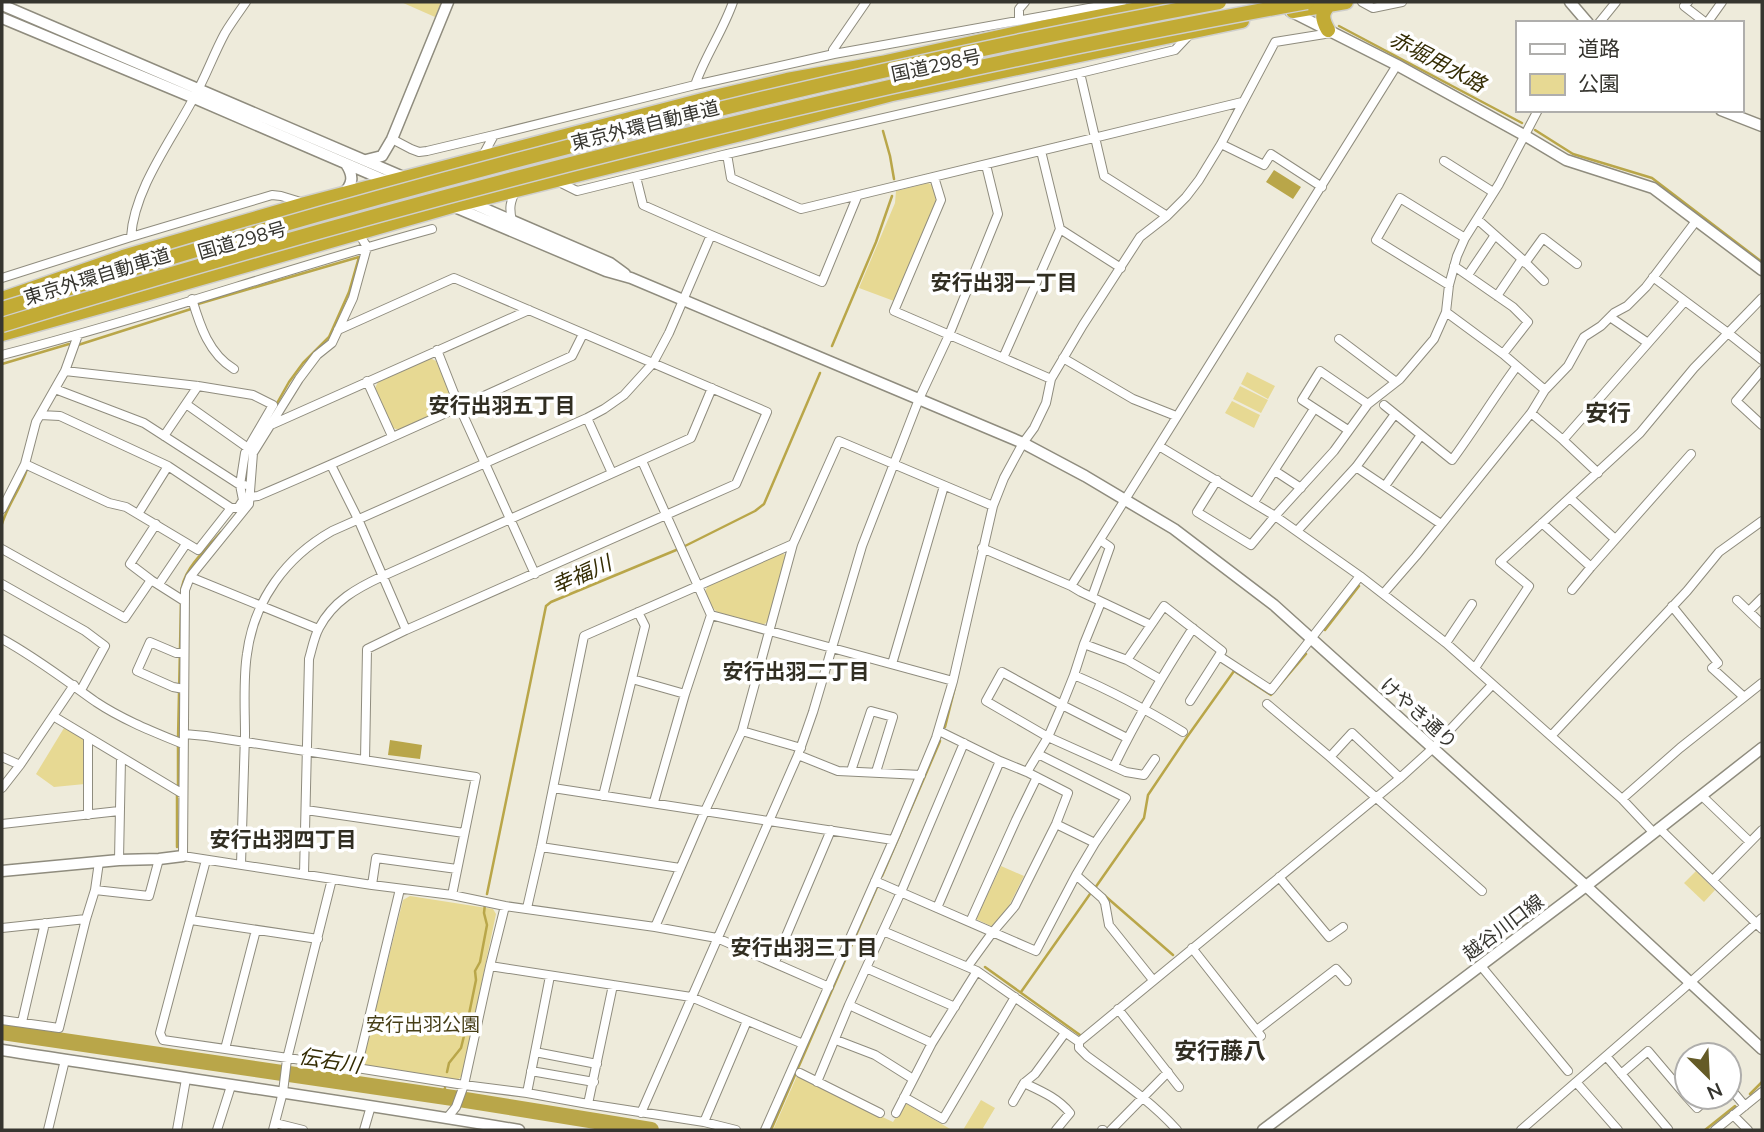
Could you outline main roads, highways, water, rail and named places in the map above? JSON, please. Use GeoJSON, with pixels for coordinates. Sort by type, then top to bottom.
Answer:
{"type":"FeatureCollection","features":[{"type":"Feature","properties":{"kind":"highway","name":"国道298号"},"geometry":{"type":"LineString","coordinates":[[525,151],[706,104],[893,61],[1174,2]]}},
{"type":"Feature","properties":{"kind":"highway","name":"東京外環自動車道"},"geometry":{"type":"LineString","coordinates":[[2,309],[324,214],[528,158],[888,70],[1219,2]]}},
{"type":"Feature","properties":{"kind":"highway","name":"東京外環自動車道"},"geometry":{"type":"LineString","coordinates":[[2,325],[224,257],[534,172],[740,121],[1068,48],[1307,2]]}},
{"type":"Feature","properties":{"kind":"highway","name":"国道298号"},"geometry":{"type":"LineString","coordinates":[[537,179],[896,93],[1346,2]]}},
{"type":"Feature","properties":{"kind":"highway"},"geometry":{"type":"LineString","coordinates":[[1329,5],[1324,10],[1323,20],[1331,31]]}},
{"type":"Feature","properties":{"kind":"highway"},"geometry":{"type":"LineString","coordinates":[[2,300],[123,257],[404,177],[714,97],[787,80],[893,61]]}},
{"type":"Feature","properties":{"kind":"highway"},"geometry":{"type":"LineString","coordinates":[[2,333],[146,295],[452,206],[896,93]]}},
{"type":"Feature","properties":{"kind":"highway","name":"国道298号"},"geometry":{"type":"LineString","coordinates":[[2,300],[322,206]]}},
{"type":"Feature","properties":{"kind":"highway","name":"国道298号"},"geometry":{"type":"LineString","coordinates":[[2,333],[332,234]]}},
{"type":"Feature","properties":{"kind":"waterway","name":"赤堀用水路"},"geometry":{"type":"LineString","coordinates":[[1339,26],[1522,123]]}},
{"type":"Feature","properties":{"kind":"waterway","name":"赤堀用水路"},"geometry":{"type":"LineString","coordinates":[[1535,130],[1573,154],[1652,178],[1762,262]]}},
{"type":"Feature","properties":{"kind":"waterway","name":"幸福川"},"geometry":{"type":"LineString","coordinates":[[883,131],[894,179]]}},
{"type":"Feature","properties":{"kind":"waterway","name":"幸福川"},"geometry":{"type":"LineString","coordinates":[[832,346],[876,242],[892,196]]}},
{"type":"Feature","properties":{"kind":"waterway"},"geometry":{"type":"LineString","coordinates":[[198,304],[359,257],[349,292],[329,337],[303,363],[276,405]]}},
{"type":"Feature","properties":{"kind":"waterway"},"geometry":{"type":"LineString","coordinates":[[78,345],[191,309]]}},
{"type":"Feature","properties":{"kind":"waterway"},"geometry":{"type":"LineString","coordinates":[[2,364],[69,344]]}},
{"type":"Feature","properties":{"kind":"waterway","name":"幸福川"},"geometry":{"type":"LineString","coordinates":[[487,894],[546,606],[681,548],[764,504],[820,373]]}},
{"type":"Feature","properties":{"kind":"waterway"},"geometry":{"type":"LineString","coordinates":[[2,524],[27,469]]}},
{"type":"Feature","properties":{"kind":"waterway"},"geometry":{"type":"LineString","coordinates":[[181,595],[185,577],[190,569],[221,532]]}},
{"type":"Feature","properties":{"kind":"waterway"},"geometry":{"type":"LineString","coordinates":[[1325,630],[1359,586]]}},
{"type":"Feature","properties":{"kind":"waterway"},"geometry":{"type":"LineString","coordinates":[[178,739],[181,602]]}},
{"type":"Feature","properties":{"kind":"waterway"},"geometry":{"type":"LineString","coordinates":[[1095,888],[1144,818],[1148,795],[1234,671],[1271,695],[1306,654]]}},
{"type":"Feature","properties":{"kind":"waterway"},"geometry":{"type":"LineString","coordinates":[[945,727],[955,687]]}},
{"type":"Feature","properties":{"kind":"waterway"},"geometry":{"type":"LineString","coordinates":[[882,876],[940,741]]}},
{"type":"Feature","properties":{"kind":"waterway"},"geometry":{"type":"LineString","coordinates":[[178,745],[178,788]]}},
{"type":"Feature","properties":{"kind":"waterway"},"geometry":{"type":"LineString","coordinates":[[177,794],[177,847]]}},
{"type":"Feature","properties":{"kind":"waterway"},"geometry":{"type":"LineString","coordinates":[[771,1130],[877,887]]}},
{"type":"Feature","properties":{"kind":"waterway"},"geometry":{"type":"LineString","coordinates":[[1021,992],[1090,894]]}},
{"type":"Feature","properties":{"kind":"waterway"},"geometry":{"type":"LineString","coordinates":[[1104,895],[1173,955]]}},
{"type":"Feature","properties":{"kind":"waterway","name":"幸福川"},"geometry":{"type":"LineString","coordinates":[[447,1072],[449,1063],[461,1048],[467,1024],[476,980],[475,971],[480,962],[487,925],[485,904]]}},
{"type":"Feature","properties":{"kind":"waterway"},"geometry":{"type":"LineString","coordinates":[[985,967],[1080,1035]]}},
{"type":"Feature","properties":{"kind":"waterway","name":"伝右川"},"geometry":{"type":"LineString","coordinates":[[2,1032],[651,1130]]}},
{"type":"Feature","properties":{"kind":"waterway"},"geometry":{"type":"LineString","coordinates":[[1750,1094],[1762,1082]]}},
{"type":"Feature","properties":{"kind":"waterway","name":"幸福川"},"geometry":{"type":"LineString","coordinates":[[441,1098],[445,1088]]}},
{"type":"Feature","properties":{"kind":"waterway"},"geometry":{"type":"LineString","coordinates":[[1705,1130],[1729,1111]]}},
{"type":"Feature","properties":{"kind":"district","name":"安行出羽一丁目"},"geometry":{"type":"Point","coordinates":[1004,282]}},
{"type":"Feature","properties":{"kind":"district","name":"安行出羽五丁目"},"geometry":{"type":"Point","coordinates":[502,405]}},
{"type":"Feature","properties":{"kind":"district","name":"安行"},"geometry":{"type":"Point","coordinates":[1608,412]}},
{"type":"Feature","properties":{"kind":"district","name":"安行出羽二丁目"},"geometry":{"type":"Point","coordinates":[796,671]}},
{"type":"Feature","properties":{"kind":"district","name":"安行出羽四丁目"},"geometry":{"type":"Point","coordinates":[283,839]}},
{"type":"Feature","properties":{"kind":"district","name":"安行出羽三丁目"},"geometry":{"type":"Point","coordinates":[804,947]}},
{"type":"Feature","properties":{"kind":"district","name":"安行藤八"},"geometry":{"type":"Point","coordinates":[1220,1050]}},
{"type":"Feature","properties":{"kind":"park label","name":"安行出羽公園"},"geometry":{"type":"Point","coordinates":[423,1024]}}]}
